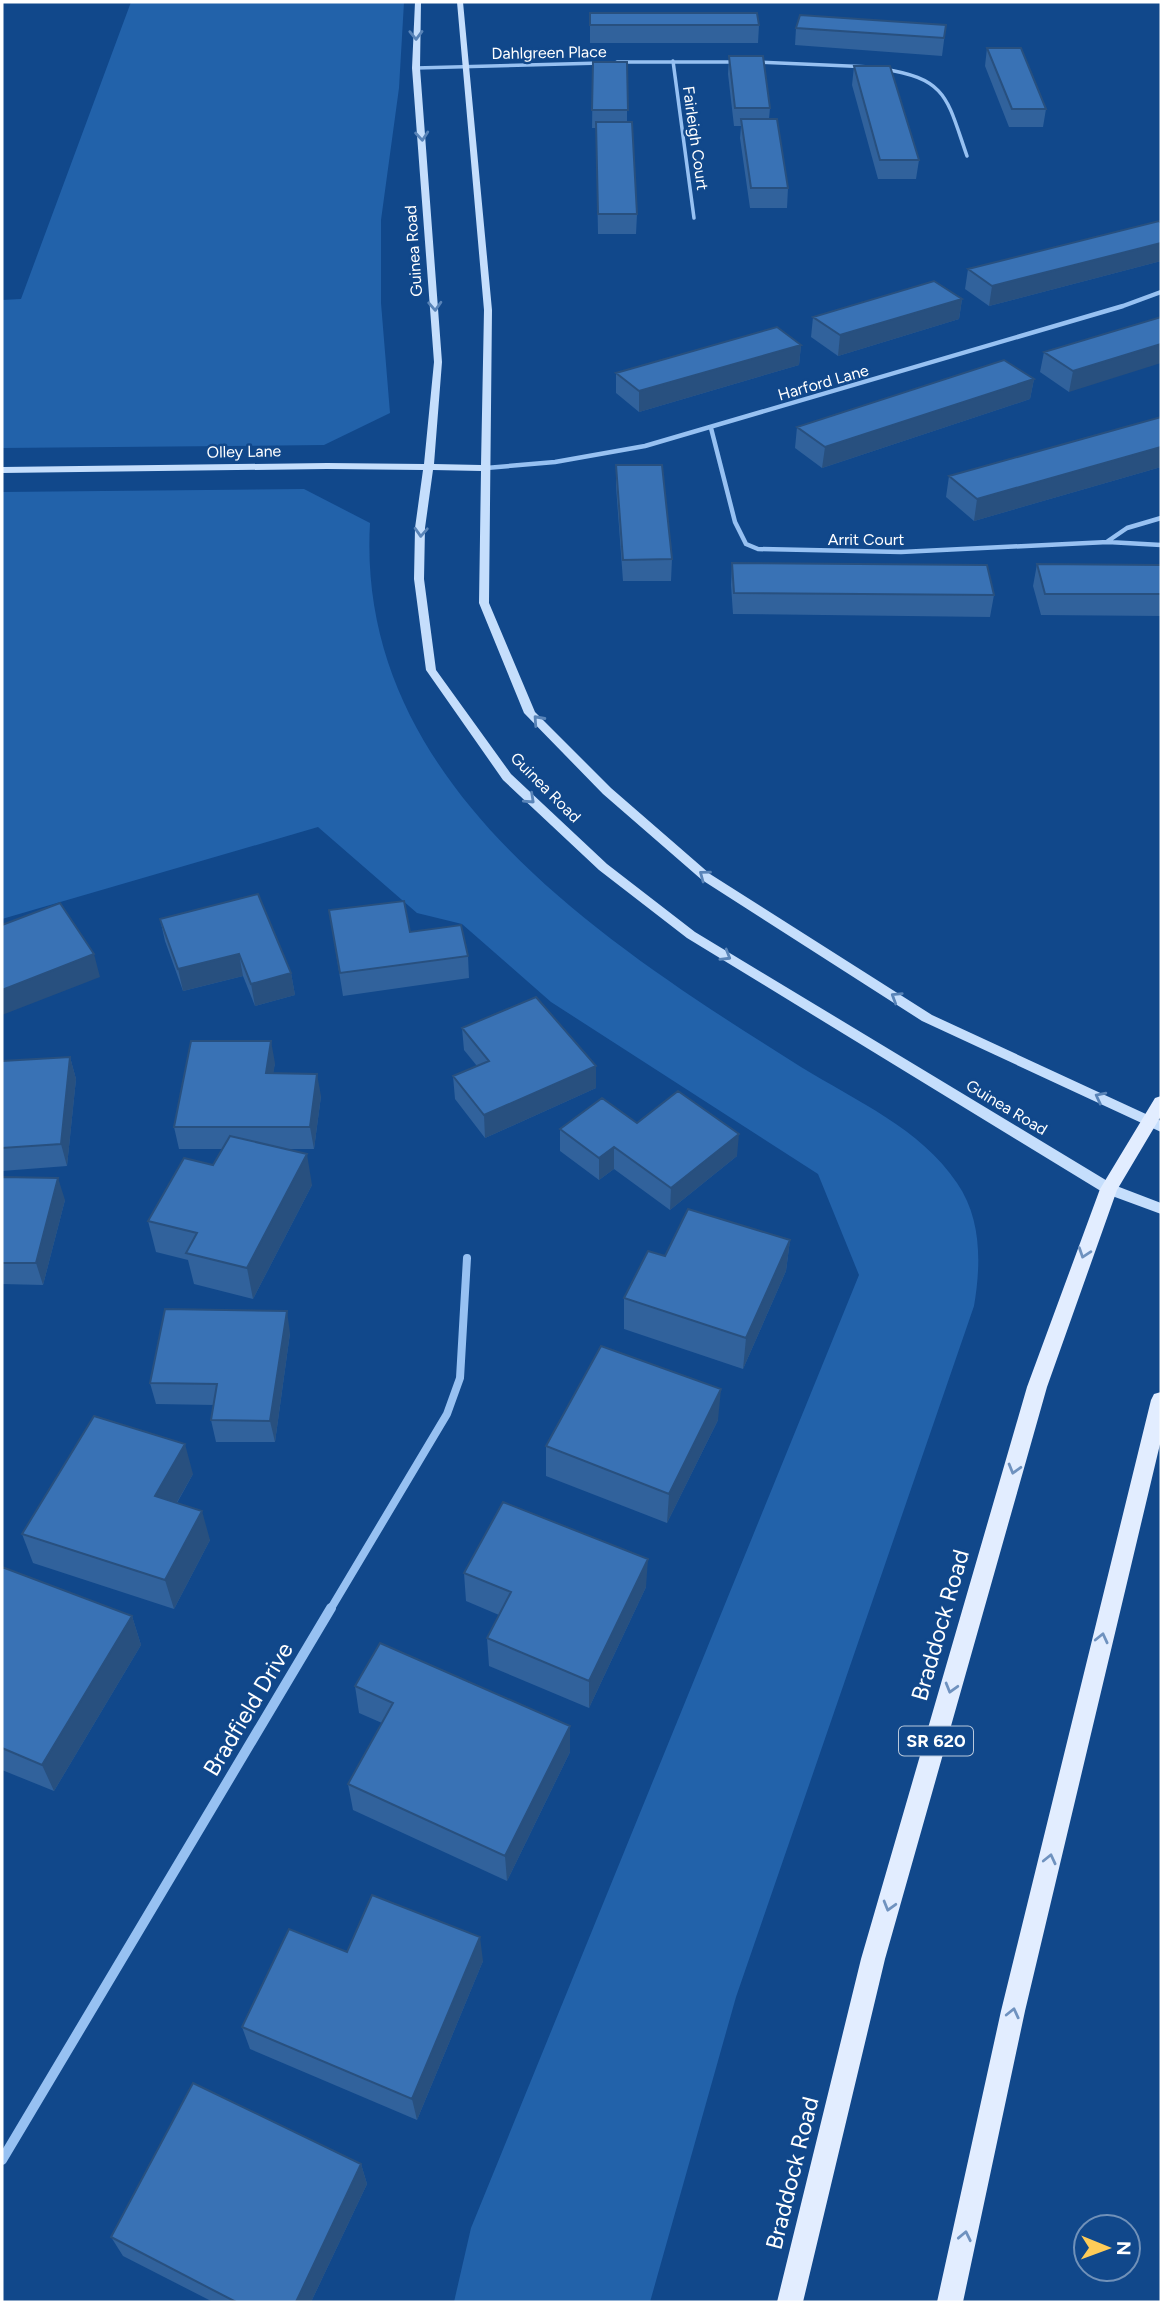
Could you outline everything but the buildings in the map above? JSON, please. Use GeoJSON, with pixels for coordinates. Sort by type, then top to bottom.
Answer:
{"type":"FeatureCollection","features":[{"type":"Feature","properties":{"kind":"main road","name":"Guinea Road"},"geometry":{"type":"LineString","coordinates":[[418,2],[416,68],[438,362],[429,466],[420,528],[419,579],[431,670],[507,777],[603,867],[691,934],[1109,1189],[1161,1209]]}},
{"type":"Feature","properties":{"kind":"main road"},"geometry":{"type":"LineString","coordinates":[[460,2],[488,310],[484,603],[530,713],[607,791],[706,877],[928,1018],[1155,1124]]}},
{"type":"Feature","properties":{"kind":"main road","name":"Olley Lane"},"geometry":{"type":"LineString","coordinates":[[2,470],[429,466],[486,468]]}},
{"type":"Feature","properties":{"kind":"main road","name":"Braddock Road"},"geometry":{"type":"LineString","coordinates":[[790,2302],[877,1946],[1037,1387],[1109,1189],[1155,1124],[1161,1102]]}},
{"type":"Feature","properties":{"kind":"main road"},"geometry":{"type":"LineString","coordinates":[[950,2302],[1016,1999],[1161,1400]]}},
{"type":"Feature","properties":{"kind":"street","name":"Dahlgreen Place"},"geometry":{"type":"LineString","coordinates":[[416,68],[673,61],[740,62]]}},
{"type":"Feature","properties":{"kind":"street","name":"Fairleigh Court"},"geometry":{"type":"LineString","coordinates":[[673,61],[694,218]]}},
{"type":"Feature","properties":{"kind":"street"},"geometry":{"type":"LineString","coordinates":[[753,62],[863,66],[912,72],[927,78],[942,89],[967,156]]}},
{"type":"Feature","properties":{"kind":"street","name":"Harford Lane"},"geometry":{"type":"LineString","coordinates":[[486,468],[555,462],[645,446],[1110,310],[1161,292]]}},
{"type":"Feature","properties":{"kind":"street","name":"Arrit Court"},"geometry":{"type":"LineString","coordinates":[[711,428],[735,522],[746,544],[758,549],[901,552],[1108,542],[1161,545]]}},
{"type":"Feature","properties":{"kind":"street","name":"Arrit Court"},"geometry":{"type":"LineString","coordinates":[[1108,542],[1127,528],[1161,518]]}},
{"type":"Feature","properties":{"kind":"street","name":"Bradfield Drive"},"geometry":{"type":"LineString","coordinates":[[2,2160],[447,1414],[460,1378],[467,1258]]}},
{"type":"Feature","properties":{"kind":"shaded area"},"geometry":{"type":"Polygon","coordinates":[[[131,2],[404,2],[399,88],[381,220],[381,303],[390,413],[324,445],[2,448],[2,300],[21,299],[131,2]]]}},
{"type":"Feature","properties":{"kind":"shaded area"},"geometry":{"type":"Polygon","coordinates":[[[304,489],[370,523],[376,617],[404,702],[448,778],[507,848],[575,910],[649,967],[801,1067],[886,1117],[925,1146],[957,1183],[965,1197],[975,1227],[978,1275],[974,1306],[736,1997],[650,2302],[454,2302],[471,2228],[859,1275],[818,1174],[551,1002],[462,924],[417,913],[318,827],[2,919],[2,492],[304,489]]]}}]}
